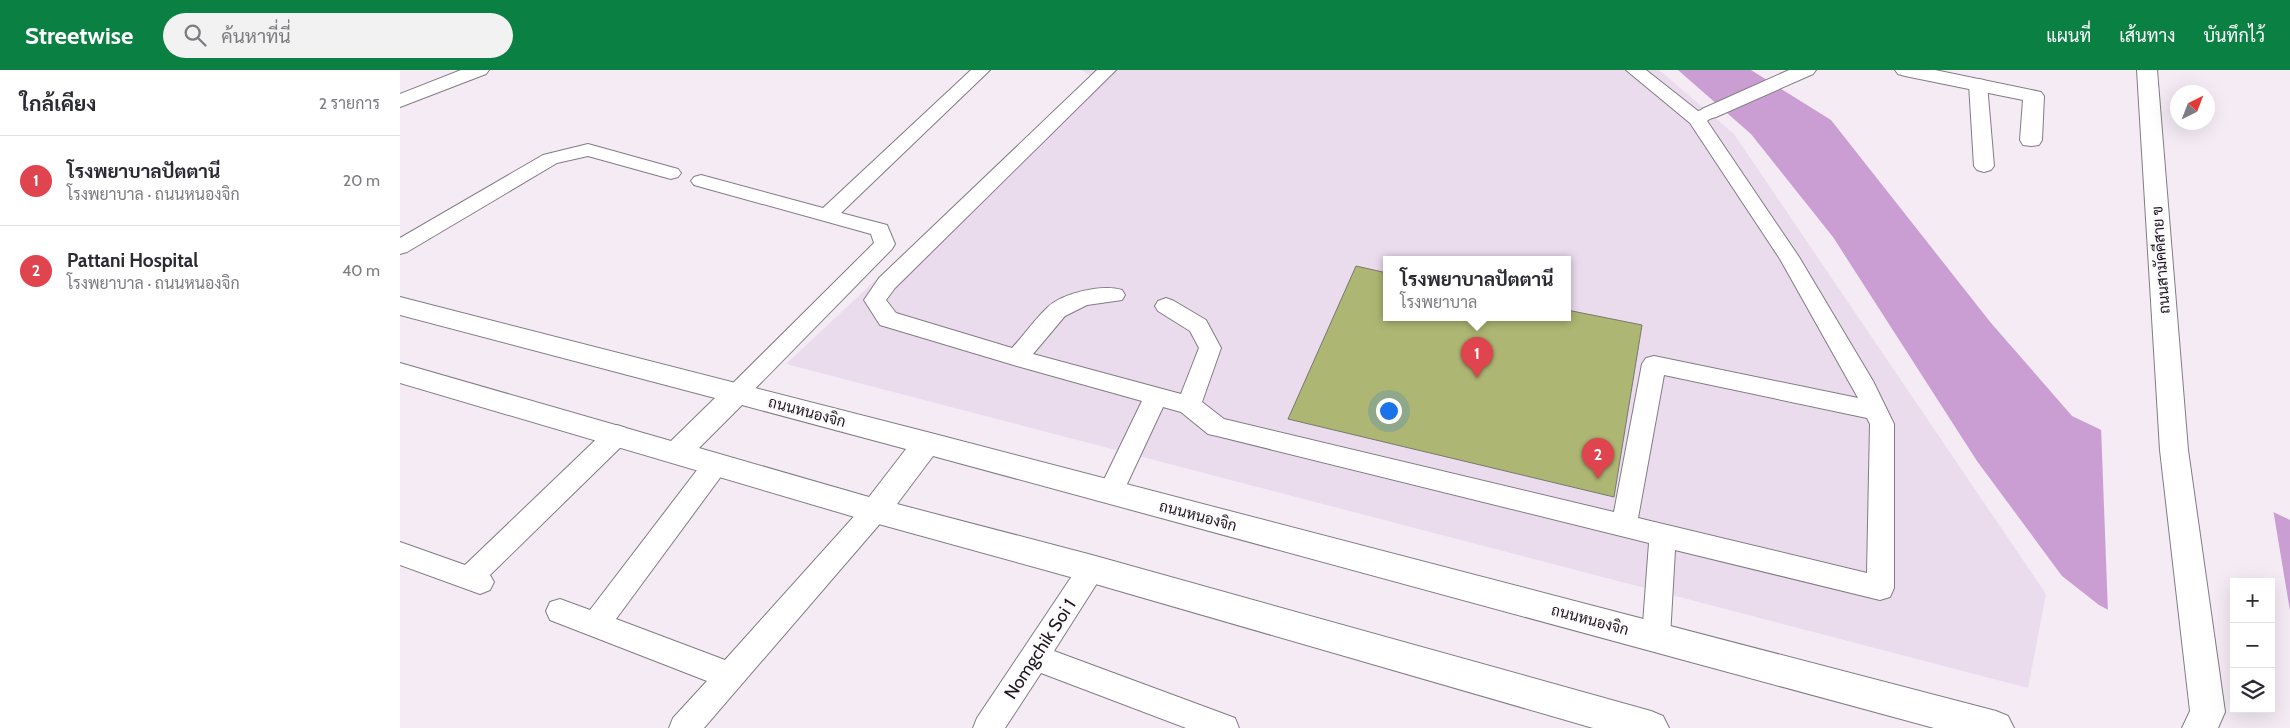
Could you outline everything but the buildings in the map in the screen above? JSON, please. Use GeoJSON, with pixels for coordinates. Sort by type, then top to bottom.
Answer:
{"type":"FeatureCollection","features":[{"type":"Feature","properties":{"kind":"main road"},"geometry":{"type":"LineString","coordinates":[[400,101],[479,70]]}},
{"type":"Feature","properties":{"kind":"main road"},"geometry":{"type":"LineString","coordinates":[[1703,116],[1806,70]]}},
{"type":"Feature","properties":{"kind":"main road"},"geometry":{"type":"LineString","coordinates":[[1905,70],[2034,96],[2032,140]]}},
{"type":"Feature","properties":{"kind":"main road","name":"ถนนสามัคคีสาย ข"},"geometry":{"type":"LineString","coordinates":[[2147,70],[2174,450],[2208,716]]}},
{"type":"Feature","properties":{"kind":"main road","name":"ถนนหนองจิก"},"geometry":{"type":"LineString","coordinates":[[400,306],[927,443],[1996,728]]}},
{"type":"Feature","properties":{"kind":"main road"},"geometry":{"type":"LineString","coordinates":[[400,373],[678,452],[875,511],[1092,569],[1652,728]]}},
{"type":"Feature","properties":{"kind":"main road"},"geometry":{"type":"LineString","coordinates":[[678,452],[736,394]]}},
{"type":"Feature","properties":{"kind":"main road"},"geometry":{"type":"LineString","coordinates":[[875,511],[927,443]]}},
{"type":"Feature","properties":{"kind":"lane"},"geometry":{"type":"LineString","coordinates":[[826,216],[981,70]]}},
{"type":"Feature","properties":{"kind":"lane"},"geometry":{"type":"LineString","coordinates":[[1107,70],[887,283],[875,300],[888,319],[1017,358],[1189,405],[1217,427],[1880,588],[1882,424],[1865,387],[1703,116],[1635,70]]}},
{"type":"Feature","properties":{"kind":"lane"},"geometry":{"type":"LineString","coordinates":[[1978,84],[1984,166]]}},
{"type":"Feature","properties":{"kind":"lane"},"geometry":{"type":"LineString","coordinates":[[400,247],[550,159],[588,150],[671,173]]}},
{"type":"Feature","properties":{"kind":"lane"},"geometry":{"type":"LineString","coordinates":[[701,181],[880,230],[885,244],[736,394]]}},
{"type":"Feature","properties":{"kind":"lane"},"geometry":{"type":"LineString","coordinates":[[1017,358],[1057,311],[1084,298],[1114,294]]}},
{"type":"Feature","properties":{"kind":"lane"},"geometry":{"type":"LineString","coordinates":[[1166,306],[1198,326],[1210,348],[1189,405]]}},
{"type":"Feature","properties":{"kind":"lane"},"geometry":{"type":"LineString","coordinates":[[1624,526],[1654,364],[1876,412]]}},
{"type":"Feature","properties":{"kind":"lane"},"geometry":{"type":"LineString","coordinates":[[1111,492],[1156,397]]}},
{"type":"Feature","properties":{"kind":"lane"},"geometry":{"type":"LineString","coordinates":[[400,554],[474,580],[617,435]]}},
{"type":"Feature","properties":{"kind":"lane"},"geometry":{"type":"LineString","coordinates":[[596,624],[716,464]]}},
{"type":"Feature","properties":{"kind":"lane"},"geometry":{"type":"LineString","coordinates":[[684,728],[875,511]]}},
{"type":"Feature","properties":{"kind":"lane"},"geometry":{"type":"LineString","coordinates":[[1656,637],[1663,536]]}},
{"type":"Feature","properties":{"kind":"lane","name":"Nomgchik Soi 1"},"geometry":{"type":"LineString","coordinates":[[994,726],[1034,657],[1092,569]]}},
{"type":"Feature","properties":{"kind":"lane"},"geometry":{"type":"LineString","coordinates":[[560,611],[730,676]]}},
{"type":"Feature","properties":{"kind":"lane"},"geometry":{"type":"LineString","coordinates":[[1034,657],[1224,728]]}},
{"type":"Feature","properties":{"kind":"shaded area"},"geometry":{"type":"Polygon","coordinates":[[[1082,70],[1659,70],[1734,134],[2046,594],[2028,688],[786,364],[1092,77],[1082,70]]]}},
{"type":"Feature","properties":{"kind":"shaded area"},"geometry":{"type":"Polygon","coordinates":[[[1678,70],[1751,70],[1831,120],[1991,323],[2072,416],[2290,520],[2290,707],[2275,608],[2275,578],[2230,578],[2230,675],[2099,605],[2062,576],[1977,461],[1833,237],[1751,134],[1678,70]]]}},
{"type":"Feature","properties":{"kind":"pier"},"geometry":{"type":"Polygon","coordinates":[[[2101,427],[2273,509],[2290,611],[2290,710],[2275,702],[2275,578],[2230,578],[2230,678],[2108,613],[2101,427]]]}},
{"type":"Feature","properties":{"kind":"place","name":"โรงพยาบาลปัตตานี"},"geometry":{"type":"Point","coordinates":[1477,378]}},
{"type":"Feature","properties":{"kind":"place","name":"Pattani Hospital"},"geometry":{"type":"Point","coordinates":[1598,479]}}]}
